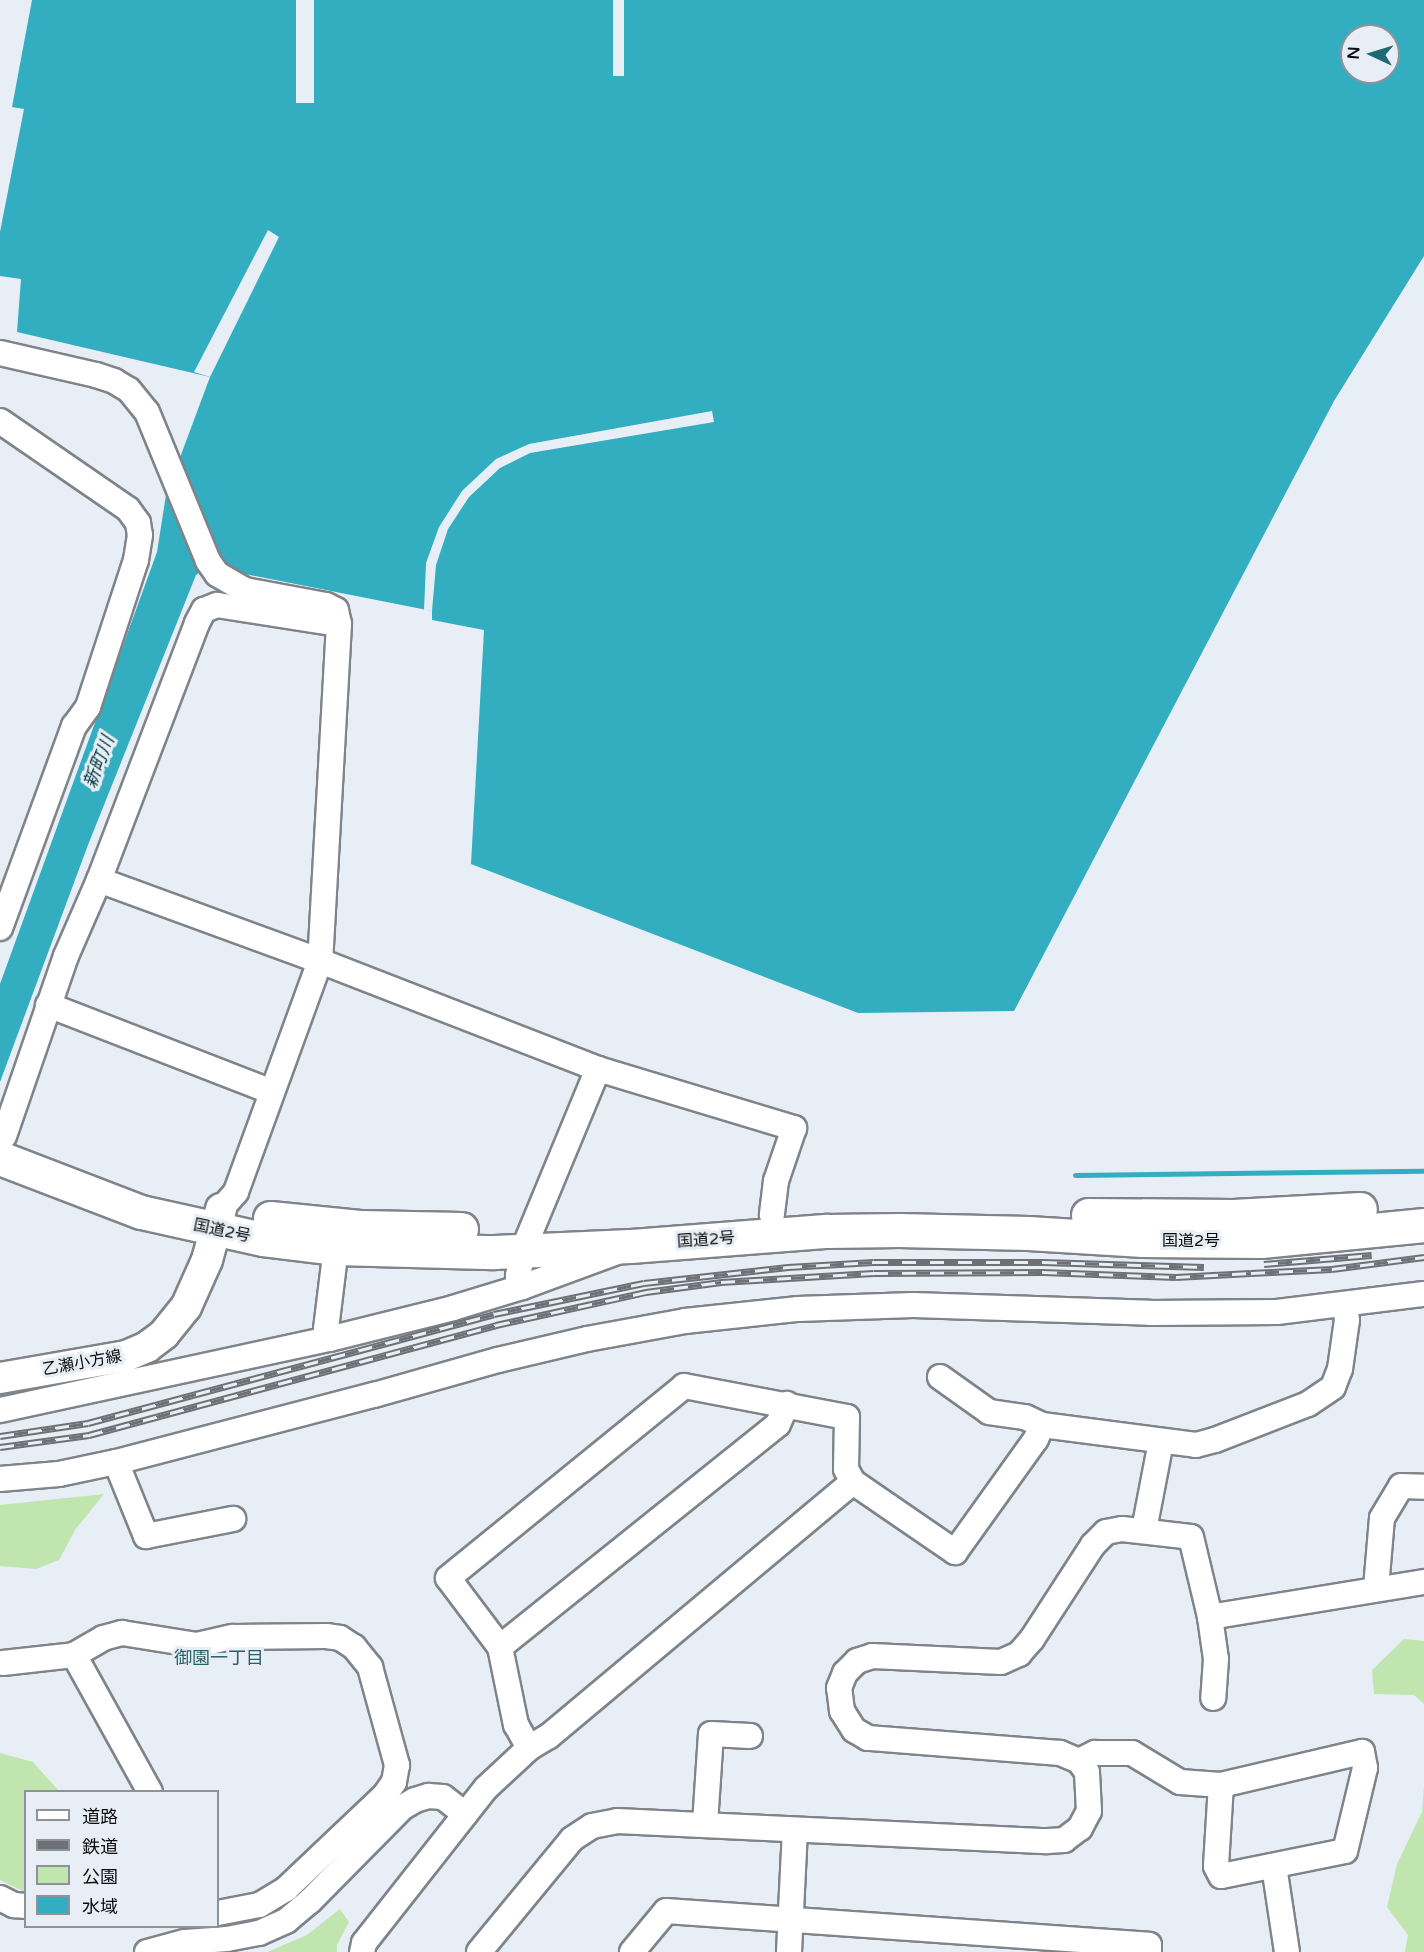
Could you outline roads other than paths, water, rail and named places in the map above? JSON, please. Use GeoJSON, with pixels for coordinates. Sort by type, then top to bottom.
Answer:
{"type":"FeatureCollection","features":[{"type":"Feature","properties":{"kind":"highway","name":"国道2号"},"geometry":{"type":"LineString","coordinates":[[1,1143],[141,1212],[218,1219],[268,1217],[360,1227],[527,1240],[630,1245],[827,1231],[899,1230],[1028,1233],[1143,1240],[1261,1241],[1424,1225]]}},
{"type":"Feature","properties":{"kind":"highway","name":"国道2号"},"geometry":{"type":"LineString","coordinates":[[218,1219],[336,1248],[527,1240],[844,1209],[1188,1217],[1309,1213],[1424,1205]]}},
{"type":"Feature","properties":{"kind":"main road","name":"乙瀬小方線"},"geometry":{"type":"LineString","coordinates":[[0,1378],[126,1356],[147,1347],[164,1334],[186,1307],[207,1260],[218,1219]]}},
{"type":"Feature","properties":{"kind":"street"},"geometry":{"type":"LineString","coordinates":[[0,353],[96,375],[114,381],[129,390],[147,411],[208,561],[217,574],[235,586],[326,605],[336,610],[339,624],[320,961],[236,1192],[218,1219]]}},
{"type":"Feature","properties":{"kind":"street"},"geometry":{"type":"LineString","coordinates":[[0,421],[128,509],[138,523],[140,535],[136,560],[88,707],[74,726],[0,928]]}},
{"type":"Feature","properties":{"kind":"street"},"geometry":{"type":"LineString","coordinates":[[1,1143],[48,1005],[204,610],[217,605],[339,624]]}},
{"type":"Feature","properties":{"kind":"street"},"geometry":{"type":"LineString","coordinates":[[99,880],[320,961],[598,1069],[794,1128],[776,1181],[772,1215]]}},
{"type":"Feature","properties":{"kind":"street"},"geometry":{"type":"LineString","coordinates":[[48,1005],[272,1092]]}},
{"type":"Feature","properties":{"kind":"street"},"geometry":{"type":"LineString","coordinates":[[522,1287],[518,1276],[527,1240],[598,1069]]}},
{"type":"Feature","properties":{"kind":"street"},"geometry":{"type":"LineString","coordinates":[[0,1410],[329,1339],[453,1308],[602,1259],[630,1245]]}},
{"type":"Feature","properties":{"kind":"street"},"geometry":{"type":"LineString","coordinates":[[329,1339],[326,1329],[336,1248]]}},
{"type":"Feature","properties":{"kind":"street"},"geometry":{"type":"LineString","coordinates":[[0,1479],[58,1474],[116,1462],[374,1395],[498,1359],[587,1339],[685,1321],[798,1309],[913,1305],[1161,1313],[1277,1312],[1424,1294]]}},
{"type":"Feature","properties":{"kind":"street"},"geometry":{"type":"LineString","coordinates":[[940,1377],[989,1412],[1025,1417],[1042,1425],[1196,1445],[1215,1440],[1308,1404],[1333,1387],[1340,1369],[1347,1320],[1345,1305]]}},
{"type":"Feature","properties":{"kind":"street"},"geometry":{"type":"LineString","coordinates":[[529,1748],[516,1725],[500,1647],[448,1578],[684,1386],[847,1417],[846,1469],[853,1482],[955,1552],[1036,1438],[1042,1425]]}},
{"type":"Feature","properties":{"kind":"street"},"geometry":{"type":"LineString","coordinates":[[500,1647],[778,1424],[787,1404]]}},
{"type":"Feature","properties":{"kind":"street"},"geometry":{"type":"LineString","coordinates":[[1144,1530],[1161,1442]]}},
{"type":"Feature","properties":{"kind":"street"},"geometry":{"type":"LineString","coordinates":[[116,1462],[146,1536],[233,1520]]}},
{"type":"Feature","properties":{"kind":"street"},"geometry":{"type":"LineString","coordinates":[[362,1952],[364,1943],[486,1788],[529,1748],[549,1736],[853,1482]]}},
{"type":"Feature","properties":{"kind":"street"},"geometry":{"type":"LineString","coordinates":[[1376,1588],[1382,1518],[1401,1486],[1424,1487]]}},
{"type":"Feature","properties":{"kind":"street"},"geometry":{"type":"LineString","coordinates":[[479,1952],[572,1839],[592,1826],[617,1821],[1064,1840],[1080,1828],[1089,1811],[1087,1772],[1079,1761],[1060,1753],[868,1738],[854,1730],[842,1711],[839,1688],[845,1673],[851,1667],[858,1661],[872,1656],[1001,1662],[1019,1653],[1032,1639],[1092,1545],[1106,1532],[1122,1529],[1144,1530],[1191,1537],[1210,1617],[1216,1659],[1213,1698]]}},
{"type":"Feature","properties":{"kind":"street"},"geometry":{"type":"LineString","coordinates":[[1210,1617],[1376,1588],[1424,1582]]}},
{"type":"Feature","properties":{"kind":"street"},"geometry":{"type":"LineString","coordinates":[[3,1663],[74,1655],[103,1638],[122,1633],[197,1645],[233,1637],[326,1636],[340,1638],[354,1647],[370,1666],[397,1765],[394,1782],[385,1795],[286,1889],[258,1905],[219,1913]]}},
{"type":"Feature","properties":{"kind":"street"},"geometry":{"type":"LineString","coordinates":[[74,1655],[149,1790]]}},
{"type":"Feature","properties":{"kind":"street"},"geometry":{"type":"LineString","coordinates":[[705,1824],[711,1734],[750,1736]]}},
{"type":"Feature","properties":{"kind":"street"},"geometry":{"type":"LineString","coordinates":[[1079,1761],[1095,1753],[1132,1753],[1180,1782],[1221,1785],[1362,1752],[1365,1768],[1345,1851],[1221,1876],[1216,1866],[1221,1785]]}},
{"type":"Feature","properties":{"kind":"street"},"geometry":{"type":"LineString","coordinates":[[147,1952],[184,1942],[227,1939],[259,1933],[285,1921],[310,1901],[403,1807],[415,1800],[428,1796],[443,1797],[465,1814]]}},
{"type":"Feature","properties":{"kind":"street"},"geometry":{"type":"LineString","coordinates":[[789,1952],[795,1830]]}},
{"type":"Feature","properties":{"kind":"street"},"geometry":{"type":"LineString","coordinates":[[1274,1866],[1287,1952]]}},
{"type":"Feature","properties":{"kind":"street"},"geometry":{"type":"LineString","coordinates":[[0,1898],[14,1905],[24,1906]]}},
{"type":"Feature","properties":{"kind":"street"},"geometry":{"type":"LineString","coordinates":[[632,1952],[666,1911],[1149,1945],[1149,1952]]}},
{"type":"Feature","properties":{"kind":"water","name":"新町川"},"geometry":{"type":"Polygon","coordinates":[[[32,0],[1424,0],[1424,256],[1334,401],[1014,1011],[858,1013],[471,864],[484,630],[432,620],[432,611],[240,573],[217,561],[196,575],[88,845],[0,1082],[0,984],[157,552],[166,495],[210,377],[17,332],[21,279],[0,276],[0,232],[24,109],[12,107],[32,0]]]}},
{"type":"Feature","properties":{"kind":"waterway"},"geometry":{"type":"LineString","coordinates":[[1075,1175],[1424,1171]]}},
{"type":"Feature","properties":{"kind":"railway"},"geometry":{"type":"LineString","coordinates":[[1264,1264],[1372,1255]]}},
{"type":"Feature","properties":{"kind":"railway"},"geometry":{"type":"LineString","coordinates":[[0,1447],[89,1435],[496,1325],[646,1292],[721,1282],[874,1273],[1043,1272],[1176,1277],[1332,1269],[1424,1257]]}},
{"type":"Feature","properties":{"kind":"railway"},"geometry":{"type":"LineString","coordinates":[[0,1436],[88,1423],[494,1314],[644,1283],[788,1267],[874,1262],[1043,1262],[1204,1267]]}},
{"type":"Feature","properties":{"kind":"district","name":"御園一丁目"},"geometry":{"type":"Point","coordinates":[219,1658]}}]}
